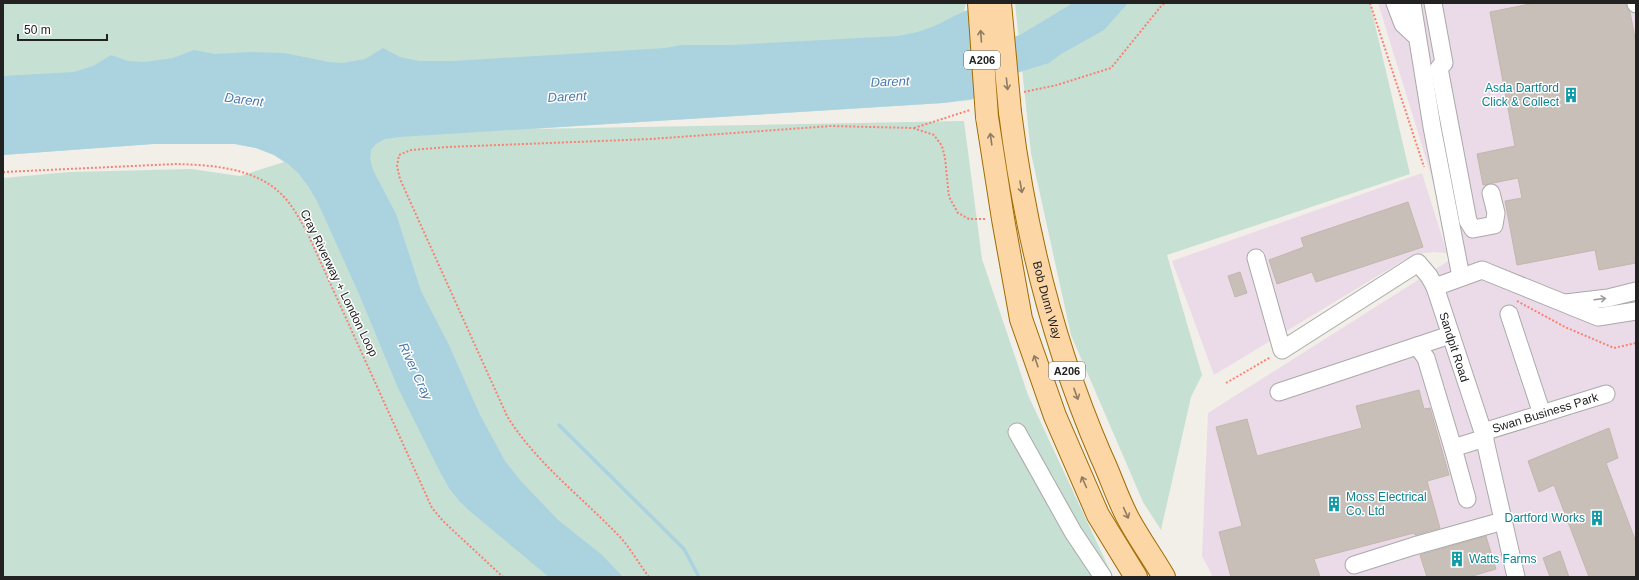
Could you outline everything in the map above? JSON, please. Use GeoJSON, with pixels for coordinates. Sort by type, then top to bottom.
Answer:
{"type":"FeatureCollection","features":[{"type":"Feature","properties":{"kind":"main road","name":"A206"},"geometry":{"type":"LineString","coordinates":[[978,3],[980,113],[1003,219],[1021,319],[1055,416],[1098,515],[1136,577]]}},
{"type":"Feature","properties":{"kind":"main road","name":"Bob Dunn Way"},"geometry":{"type":"LineString","coordinates":[[1000,3],[1014,103],[1020,183],[1044,293],[1061,353],[1083,414],[1129,519],[1164,577]]}},
{"type":"Feature","properties":{"kind":"street"},"geometry":{"type":"LineString","coordinates":[[1395,3],[1403,24],[1417,38]]}},
{"type":"Feature","properties":{"kind":"street"},"geometry":{"type":"LineString","coordinates":[[1412,3],[1432,126],[1461,277]]}},
{"type":"Feature","properties":{"kind":"street"},"geometry":{"type":"LineString","coordinates":[[1433,3],[1444,63],[1439,68],[1470,225]]}},
{"type":"Feature","properties":{"kind":"street"},"geometry":{"type":"LineString","coordinates":[[1454,235],[1470,225],[1494,225],[1496,214],[1491,193]]}},
{"type":"Feature","properties":{"kind":"street"},"geometry":{"type":"LineString","coordinates":[[1256,258],[1282,350]]}},
{"type":"Feature","properties":{"kind":"street","name":"Sandpit Road"},"geometry":{"type":"LineString","coordinates":[[1282,350],[1418,263],[1429,276],[1435,287],[1484,435],[1515,577]]}},
{"type":"Feature","properties":{"kind":"street"},"geometry":{"type":"LineString","coordinates":[[1435,287],[1482,270],[1598,317],[1636,311]]}},
{"type":"Feature","properties":{"kind":"street"},"geometry":{"type":"LineString","coordinates":[[1564,303],[1608,298],[1636,291]]}},
{"type":"Feature","properties":{"kind":"street"},"geometry":{"type":"LineString","coordinates":[[1511,307],[1542,414]]}},
{"type":"Feature","properties":{"kind":"street"},"geometry":{"type":"LineString","coordinates":[[1279,392],[1450,335]]}},
{"type":"Feature","properties":{"kind":"street"},"geometry":{"type":"LineString","coordinates":[[1417,346],[1426,358],[1467,499]]}},
{"type":"Feature","properties":{"kind":"street","name":"Swan Business Park"},"geometry":{"type":"LineString","coordinates":[[1453,448],[1542,414],[1606,394]]}},
{"type":"Feature","properties":{"kind":"street"},"geometry":{"type":"LineString","coordinates":[[1017,432],[1073,532],[1103,577]]}},
{"type":"Feature","properties":{"kind":"street"},"geometry":{"type":"LineString","coordinates":[[1354,565],[1414,546],[1503,521]]}},
{"type":"Feature","properties":{"kind":"path"},"geometry":{"type":"LineString","coordinates":[[1014,103],[1032,89],[1056,85],[1111,68],[1165,3]]}},
{"type":"Feature","properties":{"kind":"path"},"geometry":{"type":"LineString","coordinates":[[1370,3],[1426,174]]}},
{"type":"Feature","properties":{"kind":"path"},"geometry":{"type":"LineString","coordinates":[[649,577],[621,539],[533,451],[519,435],[507,416],[400,179],[397,166],[399,155],[411,150],[448,147],[651,139],[831,126],[913,128],[980,113]]}},
{"type":"Feature","properties":{"kind":"path"},"geometry":{"type":"LineString","coordinates":[[913,128],[934,135],[942,146],[949,197],[958,213],[969,219],[992,219]]}},
{"type":"Feature","properties":{"kind":"path","name":"Cray Riverway + London Loop"},"geometry":{"type":"LineString","coordinates":[[3,172],[176,164],[204,165],[225,168],[254,177],[269,184],[284,197],[294,210],[307,232],[432,508],[503,577]]}},
{"type":"Feature","properties":{"kind":"path"},"geometry":{"type":"LineString","coordinates":[[1511,307],[1565,326],[1614,348],[1636,343]]}},
{"type":"Feature","properties":{"kind":"path"},"geometry":{"type":"LineString","coordinates":[[1226,383],[1282,350]]}},
{"type":"Feature","properties":{"kind":"shaded area"},"geometry":{"type":"Polygon","coordinates":[[[1378,3],[1636,3],[1636,577],[1213,577],[1202,556],[1208,413],[1456,256],[1378,3]]]}},
{"type":"Feature","properties":{"kind":"shaded area"},"geometry":{"type":"Polygon","coordinates":[[[1422,173],[1447,253],[1433,252],[1418,254],[1404,260],[1214,375],[1172,261],[1422,173]]]}},
{"type":"Feature","properties":{"kind":"green space"},"geometry":{"type":"Polygon","coordinates":[[[3,3],[966,3],[964,11],[972,9],[972,100],[530,129],[964,121],[982,259],[1028,395],[1113,577],[3,577],[3,178],[69,172],[191,169],[240,176],[284,162],[274,155],[256,148],[235,144],[153,144],[3,155],[3,3]]]}},
{"type":"Feature","properties":{"kind":"green space"},"geometry":{"type":"Polygon","coordinates":[[[1015,3],[1370,3],[1410,174],[1167,255],[1202,375],[1191,397],[1161,530],[1143,502],[1071,335],[1031,153],[1015,3]]]}},
{"type":"Feature","properties":{"kind":"water"},"geometry":{"type":"Polygon","coordinates":[[[1073,3],[1128,3],[1104,30],[1061,54],[1049,63],[978,85],[979,98],[943,103],[399,137],[385,139],[376,144],[371,150],[370,159],[373,170],[396,214],[421,291],[448,343],[480,415],[505,461],[520,480],[558,520],[601,554],[623,577],[549,577],[459,501],[449,488],[438,468],[398,388],[359,294],[317,201],[299,174],[287,163],[274,155],[256,148],[235,144],[153,144],[3,155],[3,76],[74,72],[93,66],[111,55],[128,61],[145,62],[173,58],[194,50],[215,54],[250,52],[284,53],[329,62],[343,63],[365,59],[383,48],[400,57],[419,61],[453,61],[665,48],[682,45],[732,45],[898,36],[925,29],[972,9],[975,47],[1020,35],[1073,3]]]}},
{"type":"Feature","properties":{"kind":"building","name":"Asda Dartford Click & Collect"},"geometry":{"type":"Polygon","coordinates":[[[1535,3],[1626,3],[1627,9],[1630,12],[1636,43],[1636,263],[1599,270],[1595,250],[1517,265],[1505,201],[1522,198],[1518,178],[1483,185],[1477,154],[1515,146],[1490,12],[1535,3]]]}},
{"type":"Feature","properties":{"kind":"building"},"geometry":{"type":"Polygon","coordinates":[[[1408,202],[1423,247],[1316,282],[1312,272],[1277,284],[1269,260],[1304,247],[1301,238],[1408,202]]]}},
{"type":"Feature","properties":{"kind":"building"},"geometry":{"type":"Polygon","coordinates":[[[1240,272],[1247,293],[1235,297],[1228,276],[1240,272]]]}},
{"type":"Feature","properties":{"kind":"building","name":"Moss Electrical Co. Ltd"},"geometry":{"type":"Polygon","coordinates":[[[1419,390],[1424,409],[1430,408],[1449,475],[1427,481],[1440,528],[1415,535],[1414,533],[1314,559],[1320,577],[1231,577],[1219,532],[1242,526],[1216,427],[1247,419],[1257,456],[1362,428],[1356,406],[1419,390]]]}},
{"type":"Feature","properties":{"kind":"building","name":"Dartford Works"},"geometry":{"type":"Polygon","coordinates":[[[1609,428],[1618,458],[1606,463],[1636,542],[1636,577],[1589,577],[1554,485],[1539,492],[1528,461],[1609,428]]]}},
{"type":"Feature","properties":{"kind":"building","name":"Watts Farms"},"geometry":{"type":"Polygon","coordinates":[[[1486,536],[1496,569],[1469,577],[1427,577],[1420,555],[1486,536]]]}},
{"type":"Feature","properties":{"kind":"building"},"geometry":{"type":"Polygon","coordinates":[[[1560,551],[1569,577],[1550,577],[1543,558],[1560,551]]]}},
{"type":"Feature","properties":{"kind":"waterway"},"geometry":{"type":"LineString","coordinates":[[559,425],[684,549],[699,577]]}},
{"type":"Feature","properties":{"kind":"place","name":"Asda Dartford Click & Collect"},"geometry":{"type":"Point","coordinates":[1571,95]}},
{"type":"Feature","properties":{"kind":"place","name":"Moss Electrical Co. Ltd"},"geometry":{"type":"Point","coordinates":[1334,504]}},
{"type":"Feature","properties":{"kind":"place","name":"Dartford Works"},"geometry":{"type":"Point","coordinates":[1597,518]}},
{"type":"Feature","properties":{"kind":"place","name":"Watts Farms"},"geometry":{"type":"Point","coordinates":[1457,559]}},
{"type":"Feature","properties":{"kind":"water label","name":"Darent"},"geometry":{"type":"Point","coordinates":[890,81]}},
{"type":"Feature","properties":{"kind":"water label","name":"Darent"},"geometry":{"type":"Point","coordinates":[567,96]}},
{"type":"Feature","properties":{"kind":"water label","name":"Darent"},"geometry":{"type":"Point","coordinates":[244,99]}},
{"type":"Feature","properties":{"kind":"water label","name":"River Cray"},"geometry":{"type":"Point","coordinates":[416,371]}}]}
